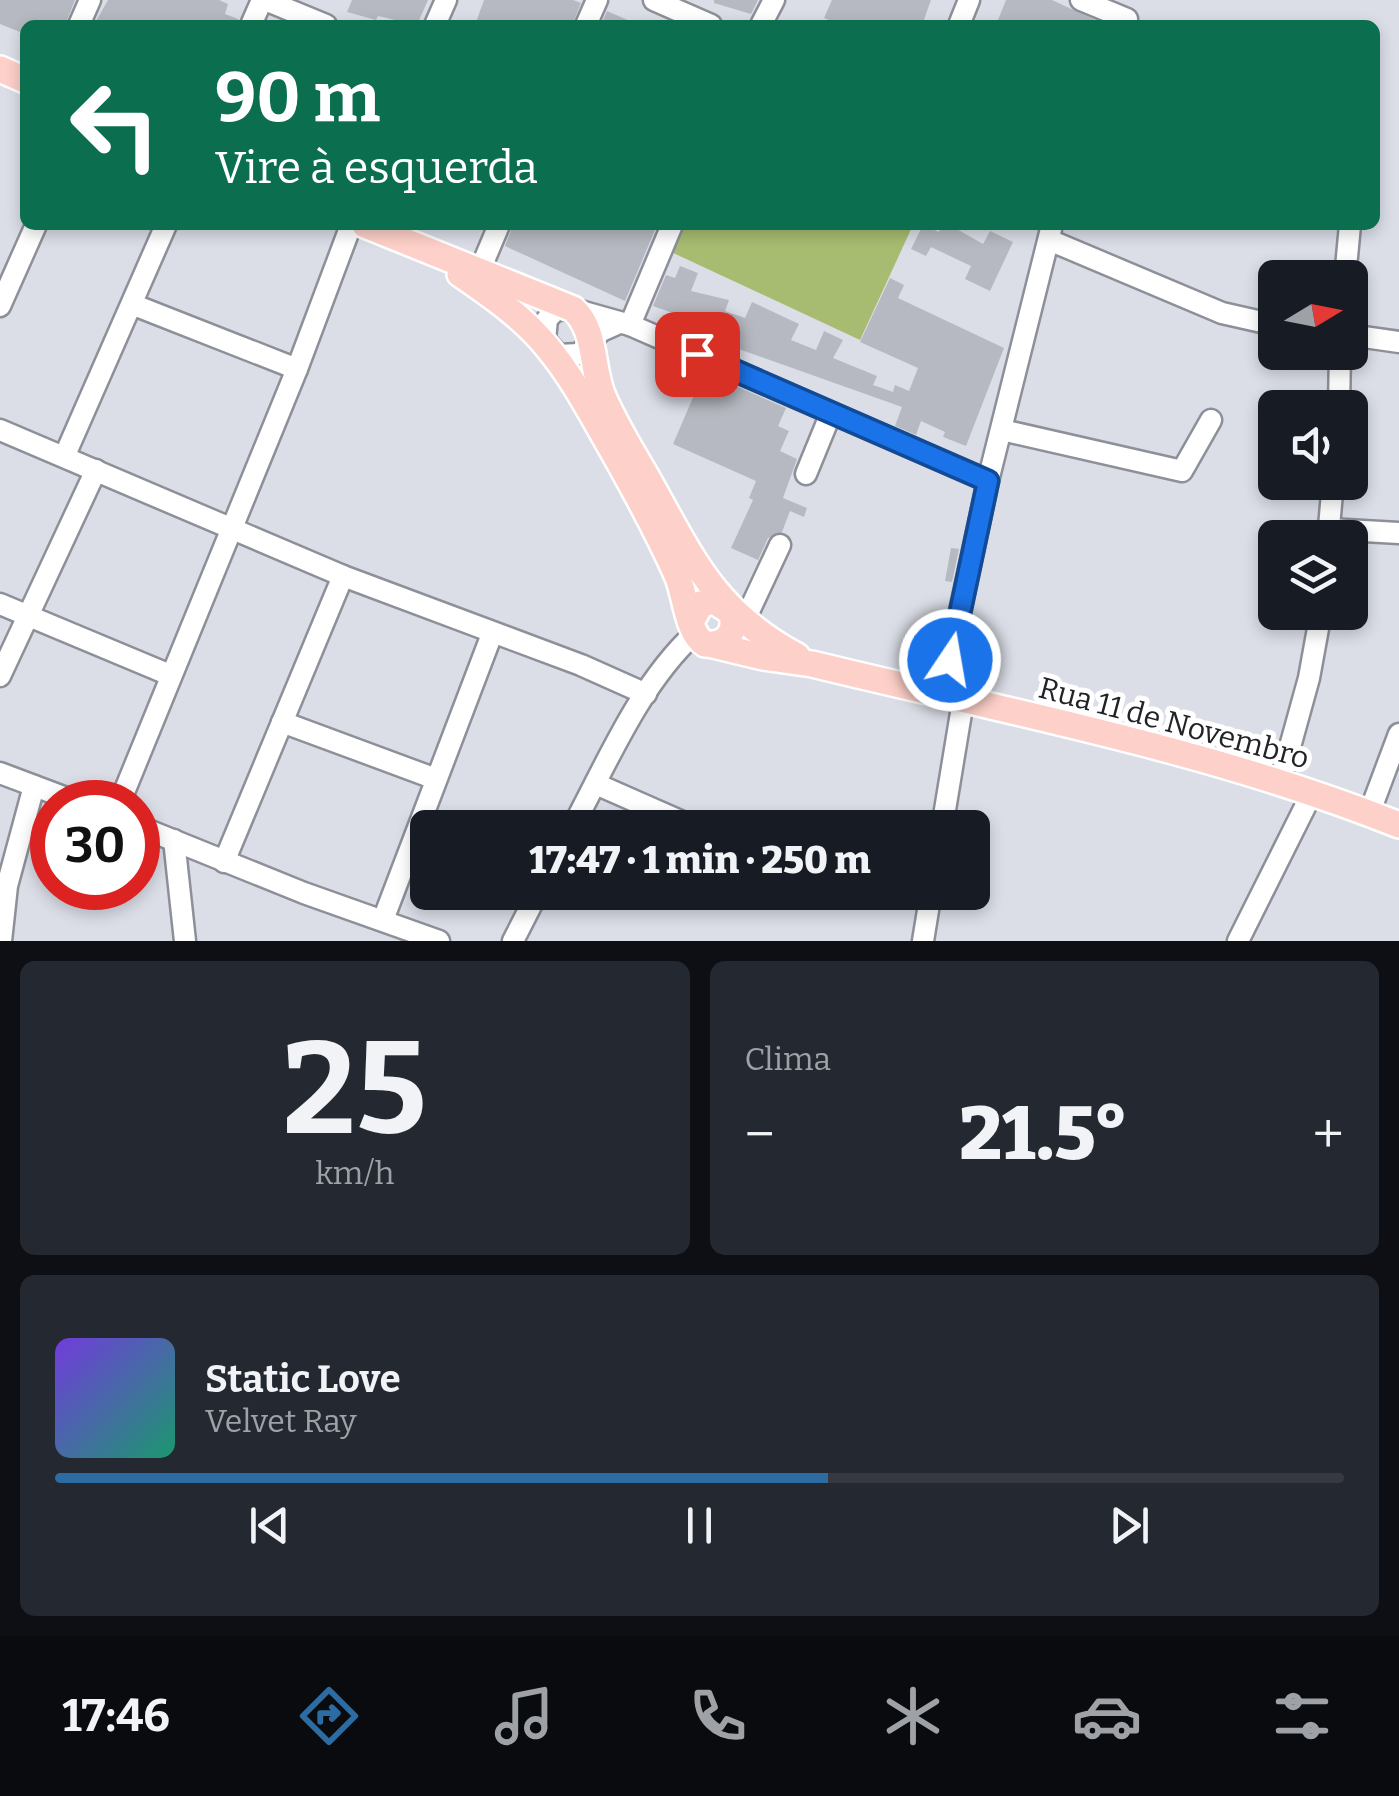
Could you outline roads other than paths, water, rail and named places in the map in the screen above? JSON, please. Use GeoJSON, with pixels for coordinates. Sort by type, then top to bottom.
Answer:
{"type":"FeatureCollection","features":[{"type":"Feature","properties":{"kind":"main road"},"geometry":{"type":"LineString","coordinates":[[378,230],[573,308]]}},
{"type":"Feature","properties":{"kind":"main road"},"geometry":{"type":"LineString","coordinates":[[428,250],[511,311],[550,350],[593,417],[666,551],[699,634],[720,643],[731,634],[735,614],[714,601],[700,604],[699,634]]}},
{"type":"Feature","properties":{"kind":"main road","name":"Rua 11 de Novembro"},"geometry":{"type":"LineString","coordinates":[[573,308],[586,324],[597,380],[612,415],[684,545],[735,614],[764,637],[812,664]]}},
{"type":"Feature","properties":{"kind":"main road","name":"Rua 11 de Novembro"},"geometry":{"type":"LineString","coordinates":[[699,634],[764,657],[812,664],[1158,748],[1280,783],[1399,826]]}},
{"type":"Feature","properties":{"kind":"street"},"geometry":{"type":"LineString","coordinates":[[264,0],[314,20]]}},
{"type":"Feature","properties":{"kind":"street"},"geometry":{"type":"LineString","coordinates":[[654,0],[700,20]]}},
{"type":"Feature","properties":{"kind":"street"},"geometry":{"type":"LineString","coordinates":[[1081,0],[1129,15]]}},
{"type":"Feature","properties":{"kind":"street"},"geometry":{"type":"LineString","coordinates":[[0,306],[34,230]]}},
{"type":"Feature","properties":{"kind":"street"},"geometry":{"type":"LineString","coordinates":[[65,455],[164,230]]}},
{"type":"Feature","properties":{"kind":"street"},"geometry":{"type":"LineString","coordinates":[[129,780],[350,230]]}},
{"type":"Feature","properties":{"kind":"street"},"geometry":{"type":"LineString","coordinates":[[480,270],[497,230]]}},
{"type":"Feature","properties":{"kind":"street"},"geometry":{"type":"LineString","coordinates":[[670,230],[624,324],[600,331],[579,354],[570,357],[550,350],[544,333],[547,319],[556,310],[573,308],[624,324],[988,481]]}},
{"type":"Feature","properties":{"kind":"street"},"geometry":{"type":"LineString","coordinates":[[1347,260],[1350,230]]}},
{"type":"Feature","properties":{"kind":"street"},"geometry":{"type":"LineString","coordinates":[[944,810],[953,698],[988,481],[1050,232],[1222,313],[1258,321]]}},
{"type":"Feature","properties":{"kind":"street"},"geometry":{"type":"LineString","coordinates":[[0,252],[20,263]]}},
{"type":"Feature","properties":{"kind":"street"},"geometry":{"type":"LineString","coordinates":[[134,305],[297,369]]}},
{"type":"Feature","properties":{"kind":"street"},"geometry":{"type":"LineString","coordinates":[[1368,338],[1399,342]]}},
{"type":"Feature","properties":{"kind":"street"},"geometry":{"type":"LineString","coordinates":[[806,474],[830,413]]}},
{"type":"Feature","properties":{"kind":"street"},"geometry":{"type":"LineString","coordinates":[[1002,430],[1182,471],[1211,420]]}},
{"type":"Feature","properties":{"kind":"street"},"geometry":{"type":"LineString","coordinates":[[0,430],[343,576],[581,665],[646,694]]}},
{"type":"Feature","properties":{"kind":"street"},"geometry":{"type":"LineString","coordinates":[[0,676],[96,470]]}},
{"type":"Feature","properties":{"kind":"street"},"geometry":{"type":"LineString","coordinates":[[1368,533],[1399,533]]}},
{"type":"Feature","properties":{"kind":"street"},"geometry":{"type":"LineString","coordinates":[[735,614],[780,545]]}},
{"type":"Feature","properties":{"kind":"street"},"geometry":{"type":"LineString","coordinates":[[224,862],[343,576]]}},
{"type":"Feature","properties":{"kind":"street"},"geometry":{"type":"LineString","coordinates":[[0,604],[170,675]]}},
{"type":"Feature","properties":{"kind":"street"},"geometry":{"type":"LineString","coordinates":[[1280,783],[1318,630]]}},
{"type":"Feature","properties":{"kind":"street"},"geometry":{"type":"LineString","coordinates":[[383,920],[492,634]]}},
{"type":"Feature","properties":{"kind":"street"},"geometry":{"type":"LineString","coordinates":[[582,810],[646,694],[681,646],[699,634]]}},
{"type":"Feature","properties":{"kind":"street"},"geometry":{"type":"LineString","coordinates":[[282,722],[436,779]]}},
{"type":"Feature","properties":{"kind":"street"},"geometry":{"type":"LineString","coordinates":[[1370,814],[1399,734]]}},
{"type":"Feature","properties":{"kind":"street"},"geometry":{"type":"LineString","coordinates":[[0,773],[30,784]]}},
{"type":"Feature","properties":{"kind":"street"},"geometry":{"type":"LineString","coordinates":[[596,784],[655,810]]}},
{"type":"Feature","properties":{"kind":"street"},"geometry":{"type":"LineString","coordinates":[[1238,941],[1312,794]]}},
{"type":"Feature","properties":{"kind":"street"},"geometry":{"type":"LineString","coordinates":[[1,941],[6,886],[30,800]]}},
{"type":"Feature","properties":{"kind":"street"},"geometry":{"type":"LineString","coordinates":[[160,835],[438,941]]}},
{"type":"Feature","properties":{"kind":"street"},"geometry":{"type":"LineString","coordinates":[[174,840],[185,941]]}},
{"type":"Feature","properties":{"kind":"street"},"geometry":{"type":"LineString","coordinates":[[513,941],[529,910]]}},
{"type":"Feature","properties":{"kind":"street"},"geometry":{"type":"LineString","coordinates":[[923,941],[928,910]]}}]}
